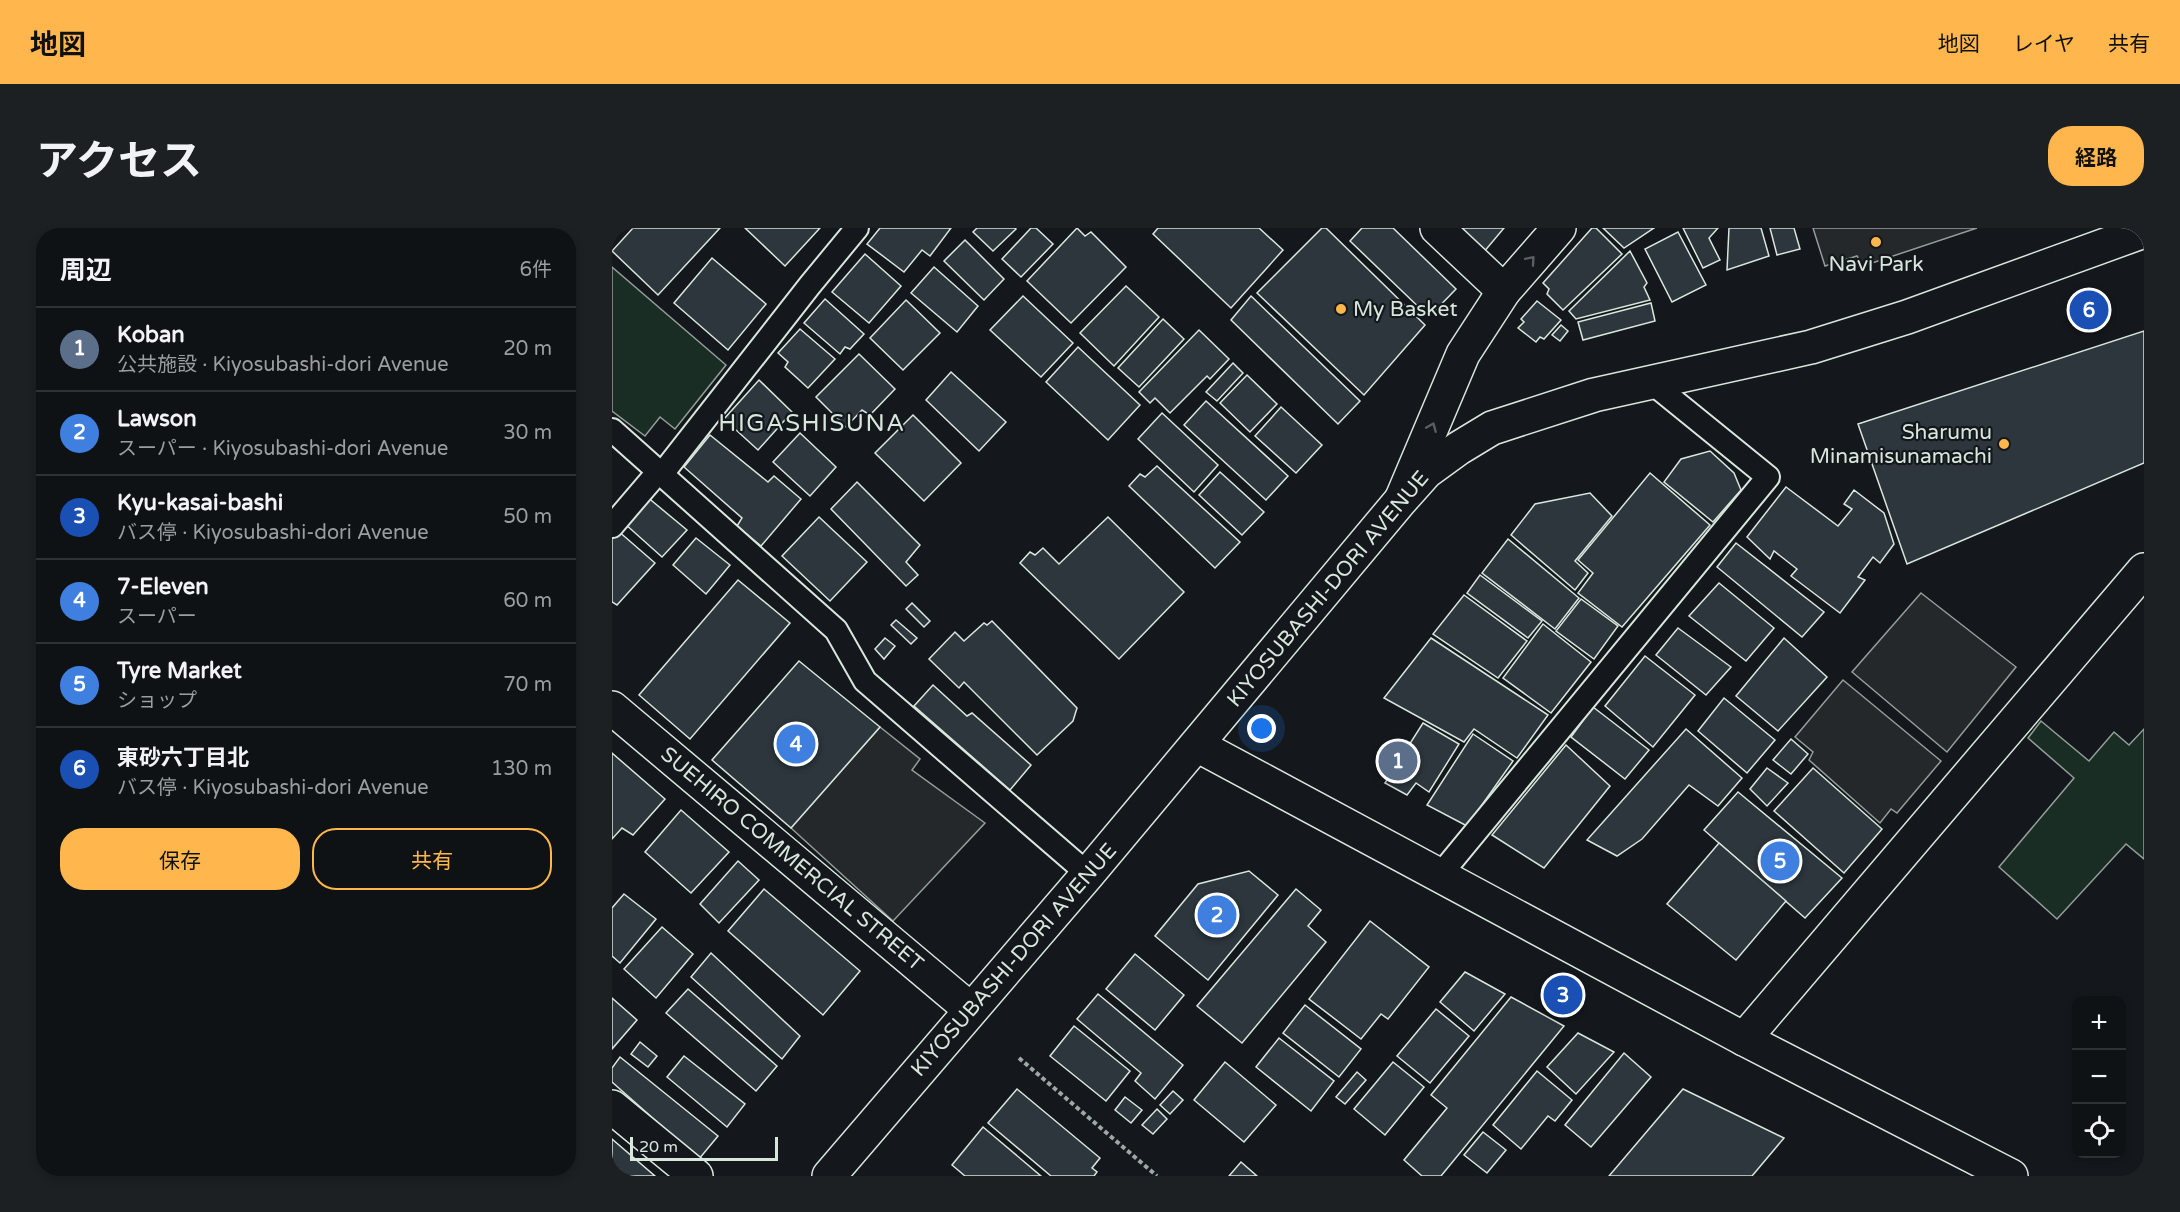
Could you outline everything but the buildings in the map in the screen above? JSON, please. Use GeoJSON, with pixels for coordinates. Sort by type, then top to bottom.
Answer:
{"type":"FeatureCollection","features":[{"type":"Feature","properties":{"kind":"street"},"geometry":{"type":"LineString","coordinates":[[1437,228],[1504,291]]}},
{"type":"Feature","properties":{"kind":"street"},"geometry":{"type":"LineString","coordinates":[[1401,500],[1463,354],[1504,291],[1559,228]]}},
{"type":"Feature","properties":{"kind":"street","name":"KIYOSUBASHI-DORI AVENUE"},"geometry":{"type":"LineString","coordinates":[[830,1176],[1197,745],[1401,500],[1426,472],[1459,448],[1492,428],[1594,395],[1810,347],[1907,317],[2144,231]]}},
{"type":"Feature","properties":{"kind":"street"},"geometry":{"type":"LineString","coordinates":[[1744,1039],[2144,570]]}},
{"type":"Feature","properties":{"kind":"street","name":"SUEHIRO COMMERCIAL STREET"},"geometry":{"type":"LineString","coordinates":[[612,708],[971,1010]]}},
{"type":"Feature","properties":{"kind":"street"},"geometry":{"type":"LineString","coordinates":[[1197,745],[1744,1039],[2011,1176]]}},
{"type":"Feature","properties":{"kind":"street"},"geometry":{"type":"LineString","coordinates":[[612,1107],[696,1176]]}},
{"type":"Feature","properties":{"kind":"lane"},"geometry":{"type":"LineString","coordinates":[[612,526],[660,473],[858,228]]}},
{"type":"Feature","properties":{"kind":"lane"},"geometry":{"type":"LineString","coordinates":[[1440,875],[1768,477],[1651,382]]}},
{"type":"Feature","properties":{"kind":"lane"},"geometry":{"type":"LineString","coordinates":[[612,430],[836,630],[865,681],[1088,874]]}},
{"type":"Feature","properties":{"kind":"path"},"geometry":{"type":"LineString","coordinates":[[1019,1058],[1157,1176]]}},
{"type":"Feature","properties":{"kind":"green space"},"geometry":{"type":"Polygon","coordinates":[[[612,267],[726,365],[675,429],[660,417],[645,436],[612,411],[612,267]]]}},
{"type":"Feature","properties":{"kind":"green space"},"geometry":{"type":"Polygon","coordinates":[[[2041,721],[2089,761],[2114,732],[2129,745],[2144,729],[2144,859],[2126,844],[2057,919],[1999,867],[2074,778],[2028,738],[2041,721]]]}},
{"type":"Feature","properties":{"kind":"shaded area","name":"Navi Park"},"geometry":{"type":"Polygon","coordinates":[[[1813,228],[1977,228],[1863,266],[1857,256],[1825,266],[1813,228]]]}},
{"type":"Feature","properties":{"kind":"shaded area"},"geometry":{"type":"Polygon","coordinates":[[[1921,593],[2016,667],[1947,752],[1852,672],[1921,593]]]}},
{"type":"Feature","properties":{"kind":"shaded area"},"geometry":{"type":"Polygon","coordinates":[[[1843,680],[1941,761],[1897,813],[1891,809],[1880,823],[1809,760],[1813,752],[1795,737],[1843,680]]]}},
{"type":"Feature","properties":{"kind":"shaded area"},"geometry":{"type":"Polygon","coordinates":[[[880,727],[920,759],[912,770],[985,823],[893,921],[791,828],[880,727]]]}},
{"type":"Feature","properties":{"kind":"place","name":"Navi Park"},"geometry":{"type":"Point","coordinates":[1876,242]}},
{"type":"Feature","properties":{"kind":"place","name":"My Basket"},"geometry":{"type":"Point","coordinates":[1341,309]}},
{"type":"Feature","properties":{"kind":"place","name":"東砂六丁目北"},"geometry":{"type":"Point","coordinates":[2089,310]}},
{"type":"Feature","properties":{"kind":"place","name":"Sharumu Minamisunamachi"},"geometry":{"type":"Point","coordinates":[2004,444]}},
{"type":"Feature","properties":{"kind":"place","name":"7-Eleven"},"geometry":{"type":"Point","coordinates":[796,744]}},
{"type":"Feature","properties":{"kind":"place","name":"Koban"},"geometry":{"type":"Point","coordinates":[1398,761]}},
{"type":"Feature","properties":{"kind":"place","name":"Tyre Market"},"geometry":{"type":"Point","coordinates":[1780,861]}},
{"type":"Feature","properties":{"kind":"place","name":"Lawson"},"geometry":{"type":"Point","coordinates":[1217,915]}},
{"type":"Feature","properties":{"kind":"place","name":"Kyu-kasai-bashi"},"geometry":{"type":"Point","coordinates":[1563,995]}},
{"type":"Feature","properties":{"kind":"district","name":"HIGASHISUNA"},"geometry":{"type":"Point","coordinates":[812,423]}}]}
